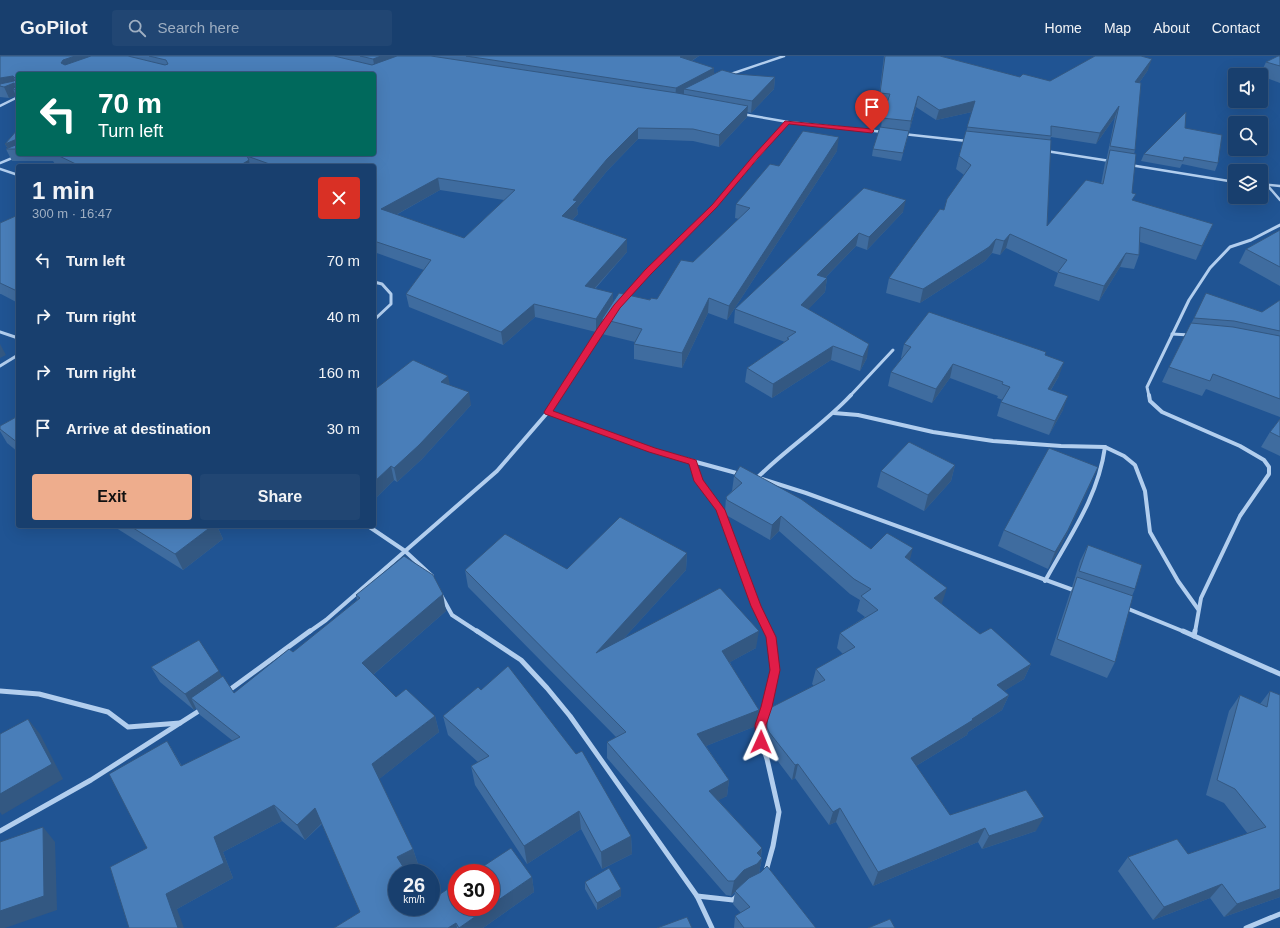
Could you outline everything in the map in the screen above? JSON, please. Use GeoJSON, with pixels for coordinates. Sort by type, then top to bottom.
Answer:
{"type":"FeatureCollection","features":[{"type":"Feature","properties":{"kind":"street"},"geometry":{"type":"LineString","coordinates":[[722,78],[784,56]]}},
{"type":"Feature","properties":{"kind":"street"},"geometry":{"type":"LineString","coordinates":[[0,106],[16,97]]}},
{"type":"Feature","properties":{"kind":"street"},"geometry":{"type":"LineString","coordinates":[[736,113],[788,122],[887,132]]}},
{"type":"Feature","properties":{"kind":"street"},"geometry":{"type":"LineString","coordinates":[[621,302],[648,272],[714,206],[756,156],[788,122]]}},
{"type":"Feature","properties":{"kind":"street"},"geometry":{"type":"LineString","coordinates":[[902,134],[970,141]]}},
{"type":"Feature","properties":{"kind":"street"},"geometry":{"type":"LineString","coordinates":[[1046,150],[1113,162]]}},
{"type":"Feature","properties":{"kind":"street"},"geometry":{"type":"LineString","coordinates":[[0,163],[17,156]]}},
{"type":"Feature","properties":{"kind":"street"},"geometry":{"type":"LineString","coordinates":[[1128,164],[1228,181]]}},
{"type":"Feature","properties":{"kind":"street"},"geometry":{"type":"LineString","coordinates":[[0,169],[16,173]]}},
{"type":"Feature","properties":{"kind":"street"},"geometry":{"type":"LineString","coordinates":[[1268,185],[1280,186]]}},
{"type":"Feature","properties":{"kind":"street"},"geometry":{"type":"LineString","coordinates":[[1268,185],[1280,200]]}},
{"type":"Feature","properties":{"kind":"street"},"geometry":{"type":"LineString","coordinates":[[1194,636],[1201,598],[1240,516],[1269,474],[1270,467],[1264,460],[1253,454],[1162,412],[1150,401],[1147,387],[1189,300],[1210,268],[1230,247],[1251,240],[1280,225]]}},
{"type":"Feature","properties":{"kind":"street"},"geometry":{"type":"LineString","coordinates":[[376,282],[382,284],[392,294],[391,304],[376,318]]}},
{"type":"Feature","properties":{"kind":"street"},"geometry":{"type":"LineString","coordinates":[[226,692],[326,620],[497,471],[548,412],[609,318]]}},
{"type":"Feature","properties":{"kind":"street"},"geometry":{"type":"LineString","coordinates":[[0,332],[16,337]]}},
{"type":"Feature","properties":{"kind":"street"},"geometry":{"type":"LineString","coordinates":[[1172,334],[1195,335]]}},
{"type":"Feature","properties":{"kind":"street"},"geometry":{"type":"LineString","coordinates":[[757,478],[778,457],[834,414],[893,350]]}},
{"type":"Feature","properties":{"kind":"street"},"geometry":{"type":"LineString","coordinates":[[0,366],[16,356]]}},
{"type":"Feature","properties":{"kind":"street"},"geometry":{"type":"LineString","coordinates":[[548,412],[652,450],[742,474]]}},
{"type":"Feature","properties":{"kind":"street"},"geometry":{"type":"LineString","coordinates":[[834,414],[858,416],[933,432],[993,441],[1061,446],[1105,447],[1124,456],[1135,465],[1145,491],[1150,532],[1178,581],[1198,609]]}},
{"type":"Feature","properties":{"kind":"street"},"geometry":{"type":"LineString","coordinates":[[1045,581],[1056,558],[1086,508],[1104,457],[1105,447]]}},
{"type":"Feature","properties":{"kind":"street"},"geometry":{"type":"LineString","coordinates":[[693,462],[699,481],[720,510],[754,599],[771,637],[775,670],[768,701],[760,725],[761,742],[767,759],[779,812],[768,868],[761,877]]}},
{"type":"Feature","properties":{"kind":"street"},"geometry":{"type":"LineString","coordinates":[[750,476],[812,495],[1045,581],[1080,592]]}},
{"type":"Feature","properties":{"kind":"street"},"geometry":{"type":"LineString","coordinates":[[371,528],[405,551],[432,576],[435,582]]}},
{"type":"Feature","properties":{"kind":"street"},"geometry":{"type":"LineString","coordinates":[[438,589],[452,615],[521,660],[570,716],[697,896],[712,928]]}},
{"type":"Feature","properties":{"kind":"street"},"geometry":{"type":"LineString","coordinates":[[1122,607],[1194,636],[1280,674]]}},
{"type":"Feature","properties":{"kind":"street"},"geometry":{"type":"LineString","coordinates":[[0,691],[39,694],[108,712],[128,727],[182,723]]}},
{"type":"Feature","properties":{"kind":"street"},"geometry":{"type":"LineString","coordinates":[[0,831],[92,780],[182,723],[207,705]]}},
{"type":"Feature","properties":{"kind":"street"},"geometry":{"type":"LineString","coordinates":[[697,896],[733,900],[739,894]]}},
{"type":"Feature","properties":{"kind":"street"},"geometry":{"type":"LineString","coordinates":[[1246,928],[1280,914]]}},
{"type":"Feature","properties":{"kind":"building"},"geometry":{"type":"Polygon","coordinates":[[[0,56],[75,56],[63,60],[61,63],[65,65],[91,56],[128,56],[165,65],[168,64],[166,60],[149,56],[334,56],[372,65],[397,56],[431,56],[677,93],[748,106],[719,135],[693,129],[638,128],[607,159],[573,200],[577,201],[562,216],[627,239],[585,286],[613,293],[596,319],[534,304],[501,332],[406,294],[431,260],[376,242],[376,164],[269,164],[247,156],[376,156],[376,72],[16,72],[16,79],[13,76],[0,78],[0,56]],[[438,178],[381,209],[464,238],[515,190],[438,178]]]}},
{"type":"Feature","properties":{"kind":"building"},"geometry":{"type":"Polygon","coordinates":[[[360,56],[381,56],[373,59],[360,56]]]}},
{"type":"Feature","properties":{"kind":"building"},"geometry":{"type":"Polygon","coordinates":[[[466,56],[682,56],[680,57],[714,68],[676,88],[466,56]]]}},
{"type":"Feature","properties":{"kind":"building"},"geometry":{"type":"Polygon","coordinates":[[[885,56],[940,56],[1020,77],[1023,74],[1050,81],[1095,56],[1141,56],[1152,59],[1135,82],[1141,83],[1135,150],[1110,146],[1119,106],[1100,133],[1051,126],[1051,136],[967,127],[975,101],[939,110],[918,96],[911,121],[882,118],[890,94],[880,93],[885,56]]]}},
{"type":"Feature","properties":{"kind":"building"},"geometry":{"type":"Polygon","coordinates":[[[1280,56],[1280,66],[1266,62],[1280,56]]]}},
{"type":"Feature","properties":{"kind":"building"},"geometry":{"type":"Polygon","coordinates":[[[722,70],[736,74],[775,77],[752,101],[684,89],[722,70]]]}},
{"type":"Feature","properties":{"kind":"building"},"geometry":{"type":"Polygon","coordinates":[[[16,79],[16,86],[14,83],[4,87],[0,86],[0,84],[14,81],[16,79]]]}},
{"type":"Feature","properties":{"kind":"building"},"geometry":{"type":"Polygon","coordinates":[[[1186,112],[1185,128],[1222,135],[1218,163],[1184,157],[1183,161],[1144,154],[1186,112]]]}},
{"type":"Feature","properties":{"kind":"building"},"geometry":{"type":"Polygon","coordinates":[[[880,127],[909,131],[903,153],[873,149],[880,127]]]}},
{"type":"Feature","properties":{"kind":"building"},"geometry":{"type":"Polygon","coordinates":[[[16,131],[16,139],[5,144],[16,131]]]}},
{"type":"Feature","properties":{"kind":"building"},"geometry":{"type":"Polygon","coordinates":[[[803,131],[839,137],[729,306],[709,298],[682,353],[634,344],[642,329],[602,319],[619,293],[650,300],[651,298],[657,299],[681,260],[693,262],[750,208],[736,204],[770,164],[779,166],[803,131]]]}},
{"type":"Feature","properties":{"kind":"building"},"geometry":{"type":"Polygon","coordinates":[[[966,131],[1051,140],[1047,226],[1086,180],[1103,184],[1110,150],[1136,154],[1132,193],[1136,194],[1132,200],[1213,224],[1202,246],[1140,227],[1139,255],[1126,253],[1104,286],[1058,272],[1067,260],[1010,234],[1004,241],[996,239],[989,247],[923,289],[889,278],[940,209],[944,210],[947,199],[971,165],[959,156],[966,131]]]}},
{"type":"Feature","properties":{"kind":"building"},"geometry":{"type":"Polygon","coordinates":[[[16,145],[16,149],[6,149],[16,145]]]}},
{"type":"Feature","properties":{"kind":"building"},"geometry":{"type":"Polygon","coordinates":[[[59,156],[247,156],[249,160],[242,164],[76,164],[59,156]]]}},
{"type":"Feature","properties":{"kind":"building"},"geometry":{"type":"Polygon","coordinates":[[[864,188],[906,200],[869,237],[859,233],[817,275],[827,278],[801,305],[869,344],[863,357],[833,346],[773,384],[747,368],[789,339],[787,338],[796,332],[735,309],[864,188]]]}},
{"type":"Feature","properties":{"kind":"building"},"geometry":{"type":"Polygon","coordinates":[[[16,216],[16,291],[0,283],[0,223],[16,216]]]}},
{"type":"Feature","properties":{"kind":"building"},"geometry":{"type":"Polygon","coordinates":[[[1280,230],[1280,267],[1246,249],[1280,230]]]}},
{"type":"Feature","properties":{"kind":"building"},"geometry":{"type":"Polygon","coordinates":[[[1206,293],[1262,312],[1280,300],[1280,331],[1234,321],[1194,318],[1206,293]]]}},
{"type":"Feature","properties":{"kind":"building"},"geometry":{"type":"Polygon","coordinates":[[[929,312],[1046,352],[1045,355],[1064,362],[1048,389],[1068,396],[1055,421],[1001,402],[1010,387],[1002,384],[1003,382],[953,364],[936,389],[891,372],[911,347],[904,344],[929,312]]]}},
{"type":"Feature","properties":{"kind":"building"},"geometry":{"type":"Polygon","coordinates":[[[1191,323],[1233,327],[1280,336],[1280,399],[1213,374],[1210,381],[1169,367],[1191,323]]]}},
{"type":"Feature","properties":{"kind":"building"},"geometry":{"type":"Polygon","coordinates":[[[413,360],[448,376],[441,382],[469,392],[419,445],[394,468],[391,466],[376,480],[376,388],[413,360]]]}},
{"type":"Feature","properties":{"kind":"building"},"geometry":{"type":"Polygon","coordinates":[[[16,417],[16,441],[0,429],[0,426],[16,417]]]}},
{"type":"Feature","properties":{"kind":"building"},"geometry":{"type":"Polygon","coordinates":[[[1280,419],[1280,437],[1270,432],[1280,419]]]}},
{"type":"Feature","properties":{"kind":"building"},"geometry":{"type":"Polygon","coordinates":[[[909,442],[955,465],[928,495],[881,471],[909,442]]]}},
{"type":"Feature","properties":{"kind":"building"},"geometry":{"type":"Polygon","coordinates":[[[1049,448],[1098,467],[1068,530],[1055,552],[1004,530],[1049,448]]]}},
{"type":"Feature","properties":{"kind":"building"},"geometry":{"type":"Polygon","coordinates":[[[740,466],[801,499],[871,549],[887,533],[913,548],[905,557],[947,588],[934,598],[980,634],[991,628],[1031,664],[997,685],[1009,695],[972,719],[973,720],[911,758],[950,815],[1026,790],[1044,817],[989,836],[985,828],[878,872],[840,808],[833,812],[798,764],[795,765],[769,732],[767,727],[768,709],[825,680],[816,669],[855,647],[840,633],[878,610],[861,596],[871,589],[854,579],[781,516],[772,525],[727,500],[726,497],[742,483],[734,476],[740,466]]]}},
{"type":"Feature","properties":{"kind":"building"},"geometry":{"type":"Polygon","coordinates":[[[620,517],[687,553],[596,653],[720,588],[759,631],[722,651],[759,710],[697,734],[729,780],[709,791],[762,848],[757,853],[762,858],[757,864],[744,870],[734,881],[728,881],[607,742],[626,732],[465,570],[505,534],[567,569],[620,517]]]}},
{"type":"Feature","properties":{"kind":"building"},"geometry":{"type":"Polygon","coordinates":[[[133,528],[209,528],[175,554],[133,528]]]}},
{"type":"Feature","properties":{"kind":"building"},"geometry":{"type":"Polygon","coordinates":[[[1088,545],[1142,565],[1135,589],[1079,571],[1088,545]]]}},
{"type":"Feature","properties":{"kind":"building"},"geometry":{"type":"Polygon","coordinates":[[[404,556],[433,575],[443,594],[362,663],[396,697],[406,689],[435,716],[372,764],[413,849],[397,857],[401,864],[388,864],[388,916],[440,916],[440,894],[448,889],[448,916],[476,916],[459,928],[456,923],[448,928],[334,928],[360,912],[315,808],[297,825],[274,805],[214,837],[224,863],[166,894],[178,928],[129,928],[110,867],[147,848],[109,774],[167,741],[181,766],[240,737],[191,698],[223,676],[234,693],[289,649],[293,652],[360,598],[356,595],[404,556]]]}},
{"type":"Feature","properties":{"kind":"building"},"geometry":{"type":"Polygon","coordinates":[[[1077,577],[1133,596],[1115,662],[1057,639],[1077,577]]]}},
{"type":"Feature","properties":{"kind":"building"},"geometry":{"type":"Polygon","coordinates":[[[199,640],[219,671],[185,694],[151,667],[199,640]]]}},
{"type":"Feature","properties":{"kind":"building"},"geometry":{"type":"Polygon","coordinates":[[[508,666],[576,754],[582,751],[631,836],[601,852],[579,811],[524,846],[471,766],[489,756],[443,716],[478,687],[481,690],[508,666]]]}},
{"type":"Feature","properties":{"kind":"building"},"geometry":{"type":"Polygon","coordinates":[[[1270,691],[1280,695],[1280,889],[1237,904],[1222,884],[1164,907],[1128,857],[1177,839],[1188,854],[1266,827],[1235,789],[1217,780],[1240,695],[1267,707],[1270,691]]]}},
{"type":"Feature","properties":{"kind":"building"},"geometry":{"type":"Polygon","coordinates":[[[28,719],[52,764],[0,794],[0,734],[28,719]]]}},
{"type":"Feature","properties":{"kind":"building"},"geometry":{"type":"Polygon","coordinates":[[[43,827],[44,896],[0,911],[0,842],[43,827]]]}},
{"type":"Feature","properties":{"kind":"building"},"geometry":{"type":"Polygon","coordinates":[[[511,848],[532,877],[500,899],[500,864],[487,864],[511,848]]]}},
{"type":"Feature","properties":{"kind":"building"},"geometry":{"type":"Polygon","coordinates":[[[767,866],[816,928],[744,928],[735,916],[750,907],[735,891],[749,878],[761,872],[767,866]]]}},
{"type":"Feature","properties":{"kind":"building"},"geometry":{"type":"Polygon","coordinates":[[[609,868],[621,889],[597,903],[585,882],[609,868]]]}},
{"type":"Feature","properties":{"kind":"building"},"geometry":{"type":"Polygon","coordinates":[[[687,917],[692,928],[657,928],[687,917]]]}},
{"type":"Feature","properties":{"kind":"building"},"geometry":{"type":"Polygon","coordinates":[[[890,919],[895,928],[868,928],[890,919]]]}},
{"type":"Feature","properties":{"kind":"route"},"geometry":{"type":"LineString","coordinates":[[761,742],[760,725],[767,707],[775,670],[771,637],[756,606],[720,510],[699,481],[693,462],[652,450],[548,412],[617,306],[634,286],[714,206],[756,156],[788,122],[872,131]]}}]}
